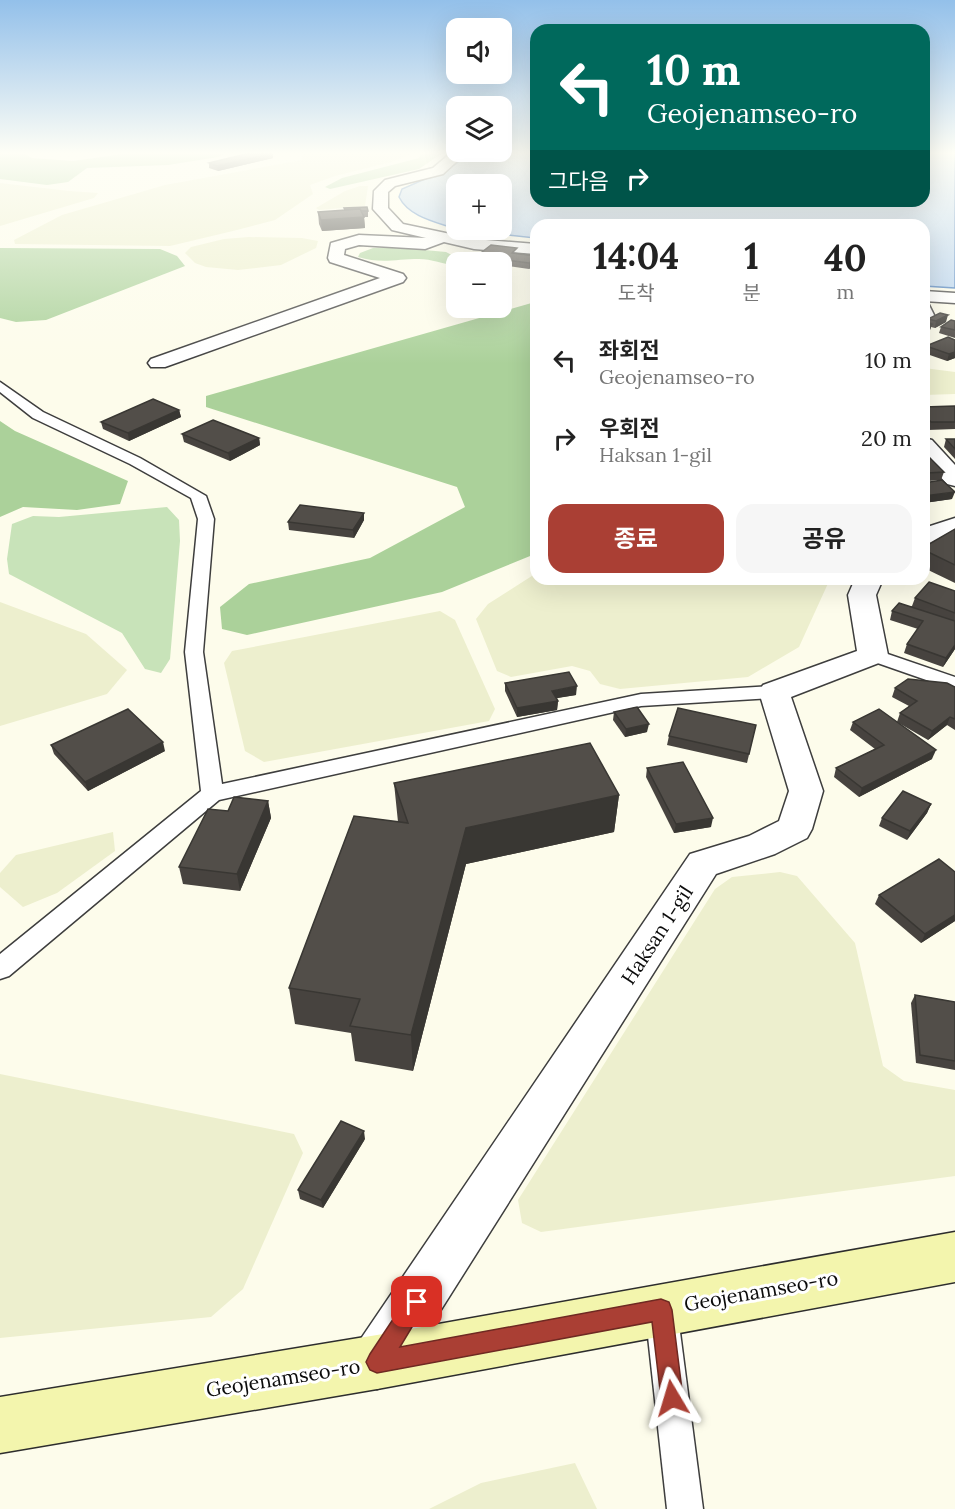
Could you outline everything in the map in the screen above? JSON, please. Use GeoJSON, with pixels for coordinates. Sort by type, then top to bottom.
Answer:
{"type":"FeatureCollection","features":[{"type":"Feature","properties":{"kind":"main road","name":"Geojenamseo-ro"},"geometry":{"type":"LineString","coordinates":[[0,1425],[377,1362],[955,1257]]}},
{"type":"Feature","properties":{"kind":"street"},"geometry":{"type":"LineString","coordinates":[[393,222],[398,227],[474,244],[530,249]]}},
{"type":"Feature","properties":{"kind":"street"},"geometry":{"type":"LineString","coordinates":[[158,363],[397,278],[336,258],[337,246],[359,240],[424,244],[442,237]]}},
{"type":"Feature","properties":{"kind":"street"},"geometry":{"type":"LineString","coordinates":[[930,296],[955,298]]}},
{"type":"Feature","properties":{"kind":"street"},"geometry":{"type":"LineString","coordinates":[[930,452],[955,479]]}},
{"type":"Feature","properties":{"kind":"street"},"geometry":{"type":"LineString","coordinates":[[930,535],[955,526]]}},
{"type":"Feature","properties":{"kind":"street"},"geometry":{"type":"LineString","coordinates":[[774,692],[873,656],[862,596],[867,585]]}},
{"type":"Feature","properties":{"kind":"street","name":"Haksan 1-gil"},"geometry":{"type":"LineString","coordinates":[[377,1362],[703,864],[762,844],[794,829],[806,791],[774,692]]}},
{"type":"Feature","properties":{"kind":"lane"},"geometry":{"type":"LineString","coordinates":[[0,386],[38,415],[135,461],[198,496],[206,519],[194,652],[212,794]]}},
{"type":"Feature","properties":{"kind":"lane"},"geometry":{"type":"LineString","coordinates":[[873,656],[955,684]]}},
{"type":"Feature","properties":{"kind":"lane"},"geometry":{"type":"LineString","coordinates":[[0,969],[212,794],[641,700],[774,692]]}},
{"type":"Feature","properties":{"kind":"lane"},"geometry":{"type":"LineString","coordinates":[[661,1310],[685,1509]]}},
{"type":"Feature","properties":{"kind":"green space"},"geometry":{"type":"Polygon","coordinates":[[[48,222],[266,222],[170,246],[15,244],[14,240],[48,222]]]}},
{"type":"Feature","properties":{"kind":"green space"},"geometry":{"type":"Polygon","coordinates":[[[302,238],[318,241],[316,248],[281,265],[238,270],[206,267],[195,263],[185,253],[191,247],[224,239],[302,238]]]}},
{"type":"Feature","properties":{"kind":"green space"},"geometry":{"type":"Polygon","coordinates":[[[393,247],[446,252],[446,264],[424,259],[381,261],[358,257],[360,253],[373,248],[393,247]]]}},
{"type":"Feature","properties":{"kind":"green space"},"geometry":{"type":"Polygon","coordinates":[[[0,248],[160,249],[177,256],[185,266],[46,320],[16,322],[0,318],[0,248]]]}},
{"type":"Feature","properties":{"kind":"green space"},"geometry":{"type":"Polygon","coordinates":[[[530,303],[530,556],[442,592],[247,635],[222,629],[220,607],[249,584],[370,558],[465,507],[457,487],[206,407],[206,396],[479,318],[512,318],[512,309],[530,303]]]}},
{"type":"Feature","properties":{"kind":"green space"},"geometry":{"type":"Polygon","coordinates":[[[930,369],[955,372],[955,394],[930,395],[930,369]]]}},
{"type":"Feature","properties":{"kind":"green space"},"geometry":{"type":"Polygon","coordinates":[[[0,421],[15,431],[128,481],[120,504],[77,510],[23,507],[0,517],[0,421]]]}},
{"type":"Feature","properties":{"kind":"green space"},"geometry":{"type":"Polygon","coordinates":[[[167,507],[179,520],[180,541],[170,659],[161,673],[145,669],[122,633],[9,574],[7,559],[12,524],[33,516],[59,517],[167,507]]]}},
{"type":"Feature","properties":{"kind":"green space"},"geometry":{"type":"Polygon","coordinates":[[[530,577],[530,585],[827,585],[799,647],[748,677],[620,689],[600,684],[590,671],[572,666],[511,677],[497,671],[476,619],[488,604],[530,577]]]}},
{"type":"Feature","properties":{"kind":"green space"},"geometry":{"type":"Polygon","coordinates":[[[0,602],[86,634],[127,670],[107,694],[0,726],[0,602]]]}},
{"type":"Feature","properties":{"kind":"green space"},"geometry":{"type":"Polygon","coordinates":[[[440,611],[455,620],[495,709],[489,721],[264,762],[245,751],[224,663],[232,651],[440,611]]]}},
{"type":"Feature","properties":{"kind":"green space"},"geometry":{"type":"Polygon","coordinates":[[[113,832],[115,851],[57,893],[23,907],[0,887],[0,873],[16,855],[113,832]]]}},
{"type":"Feature","properties":{"kind":"green space"},"geometry":{"type":"Polygon","coordinates":[[[780,872],[797,876],[855,943],[883,1066],[904,1081],[955,1090],[955,1176],[541,1232],[522,1223],[518,1200],[715,889],[732,877],[780,872]]]}},
{"type":"Feature","properties":{"kind":"green space"},"geometry":{"type":"Polygon","coordinates":[[[0,1074],[294,1134],[303,1153],[243,1289],[211,1317],[0,1338],[0,1074]]]}},
{"type":"Feature","properties":{"kind":"green space"},"geometry":{"type":"Polygon","coordinates":[[[575,1463],[597,1509],[429,1509],[481,1483],[575,1463]]]}},
{"type":"Feature","properties":{"kind":"water"},"geometry":{"type":"Polygon","coordinates":[[[512,222],[530,222],[530,237],[512,236],[512,222]]]}},
{"type":"Feature","properties":{"kind":"water"},"geometry":{"type":"Polygon","coordinates":[[[930,222],[955,222],[955,288],[930,286],[930,222]]]}},
{"type":"Feature","properties":{"kind":"building"},"geometry":{"type":"Polygon","coordinates":[[[491,245],[517,248],[512,253],[482,252],[491,245]]]}},
{"type":"Feature","properties":{"kind":"building"},"geometry":{"type":"Polygon","coordinates":[[[512,253],[530,255],[529,263],[512,261],[512,253]]]}},
{"type":"Feature","properties":{"kind":"building"},"geometry":{"type":"Polygon","coordinates":[[[940,313],[948,315],[936,321],[930,318],[940,313]]]}},
{"type":"Feature","properties":{"kind":"building"},"geometry":{"type":"Polygon","coordinates":[[[951,320],[955,321],[955,330],[941,327],[951,320]]]}},
{"type":"Feature","properties":{"kind":"building"},"geometry":{"type":"Polygon","coordinates":[[[948,337],[955,340],[955,352],[949,354],[930,347],[930,344],[948,337]]]}},
{"type":"Feature","properties":{"kind":"building"},"geometry":{"type":"Polygon","coordinates":[[[153,399],[179,410],[128,433],[101,422],[153,399]]]}},
{"type":"Feature","properties":{"kind":"building"},"geometry":{"type":"Polygon","coordinates":[[[955,406],[955,422],[931,422],[930,407],[955,406]]]}},
{"type":"Feature","properties":{"kind":"building"},"geometry":{"type":"Polygon","coordinates":[[[213,420],[259,438],[228,453],[182,434],[213,420]]]}},
{"type":"Feature","properties":{"kind":"building"},"geometry":{"type":"Polygon","coordinates":[[[946,439],[955,439],[955,449],[946,439]]]}},
{"type":"Feature","properties":{"kind":"building"},"geometry":{"type":"Polygon","coordinates":[[[930,458],[944,472],[930,473],[930,458]]]}},
{"type":"Feature","properties":{"kind":"building"},"geometry":{"type":"Polygon","coordinates":[[[942,480],[955,492],[930,495],[930,482],[942,480]]]}},
{"type":"Feature","properties":{"kind":"building"},"geometry":{"type":"Polygon","coordinates":[[[300,505],[364,513],[353,530],[288,522],[300,505]]]}},
{"type":"Feature","properties":{"kind":"building"},"geometry":{"type":"Polygon","coordinates":[[[955,529],[955,565],[930,553],[930,544],[955,529]]]}},
{"type":"Feature","properties":{"kind":"building"},"geometry":{"type":"Polygon","coordinates":[[[930,582],[955,591],[955,613],[915,598],[926,585],[930,585],[930,582]]]}},
{"type":"Feature","properties":{"kind":"building"},"geometry":{"type":"Polygon","coordinates":[[[899,603],[955,621],[955,645],[946,658],[907,644],[923,621],[892,611],[899,603]]]}},
{"type":"Feature","properties":{"kind":"building"},"geometry":{"type":"Polygon","coordinates":[[[569,672],[577,686],[552,691],[558,701],[517,708],[505,683],[569,672]]]}},
{"type":"Feature","properties":{"kind":"building"},"geometry":{"type":"Polygon","coordinates":[[[908,679],[947,683],[955,687],[955,719],[950,717],[932,731],[900,713],[917,701],[895,688],[908,679]]]}},
{"type":"Feature","properties":{"kind":"building"},"geometry":{"type":"Polygon","coordinates":[[[637,707],[649,724],[626,729],[614,712],[637,707]]]}},
{"type":"Feature","properties":{"kind":"building"},"geometry":{"type":"Polygon","coordinates":[[[678,708],[756,725],[749,754],[669,736],[678,708]]]}},
{"type":"Feature","properties":{"kind":"building"},"geometry":{"type":"Polygon","coordinates":[[[128,709],[163,742],[85,782],[51,745],[128,709]]]}},
{"type":"Feature","properties":{"kind":"building"},"geometry":{"type":"Polygon","coordinates":[[[879,709],[936,750],[862,788],[836,768],[884,745],[853,722],[879,709]]]}},
{"type":"Feature","properties":{"kind":"building"},"geometry":{"type":"Polygon","coordinates":[[[590,743],[619,795],[466,828],[411,1035],[350,1026],[360,999],[289,988],[354,816],[408,823],[394,783],[590,743]]]}},
{"type":"Feature","properties":{"kind":"building"},"geometry":{"type":"Polygon","coordinates":[[[683,762],[713,818],[676,824],[647,768],[683,762]]]}},
{"type":"Feature","properties":{"kind":"building"},"geometry":{"type":"Polygon","coordinates":[[[903,791],[931,804],[910,831],[882,818],[903,791]]]}},
{"type":"Feature","properties":{"kind":"building"},"geometry":{"type":"Polygon","coordinates":[[[234,797],[268,801],[237,874],[179,867],[208,809],[228,811],[234,797]]]}},
{"type":"Feature","properties":{"kind":"building"},"geometry":{"type":"Polygon","coordinates":[[[939,859],[955,872],[955,915],[925,934],[879,895],[939,859]]]}},
{"type":"Feature","properties":{"kind":"building"},"geometry":{"type":"Polygon","coordinates":[[[915,995],[955,1002],[955,1061],[920,1055],[915,995]]]}},
{"type":"Feature","properties":{"kind":"building"},"geometry":{"type":"Polygon","coordinates":[[[341,1121],[364,1131],[321,1200],[298,1190],[341,1121]]]}},
{"type":"Feature","properties":{"kind":"route"},"geometry":{"type":"LineString","coordinates":[[417,1302],[377,1362],[661,1310],[672,1398]]}}]}
